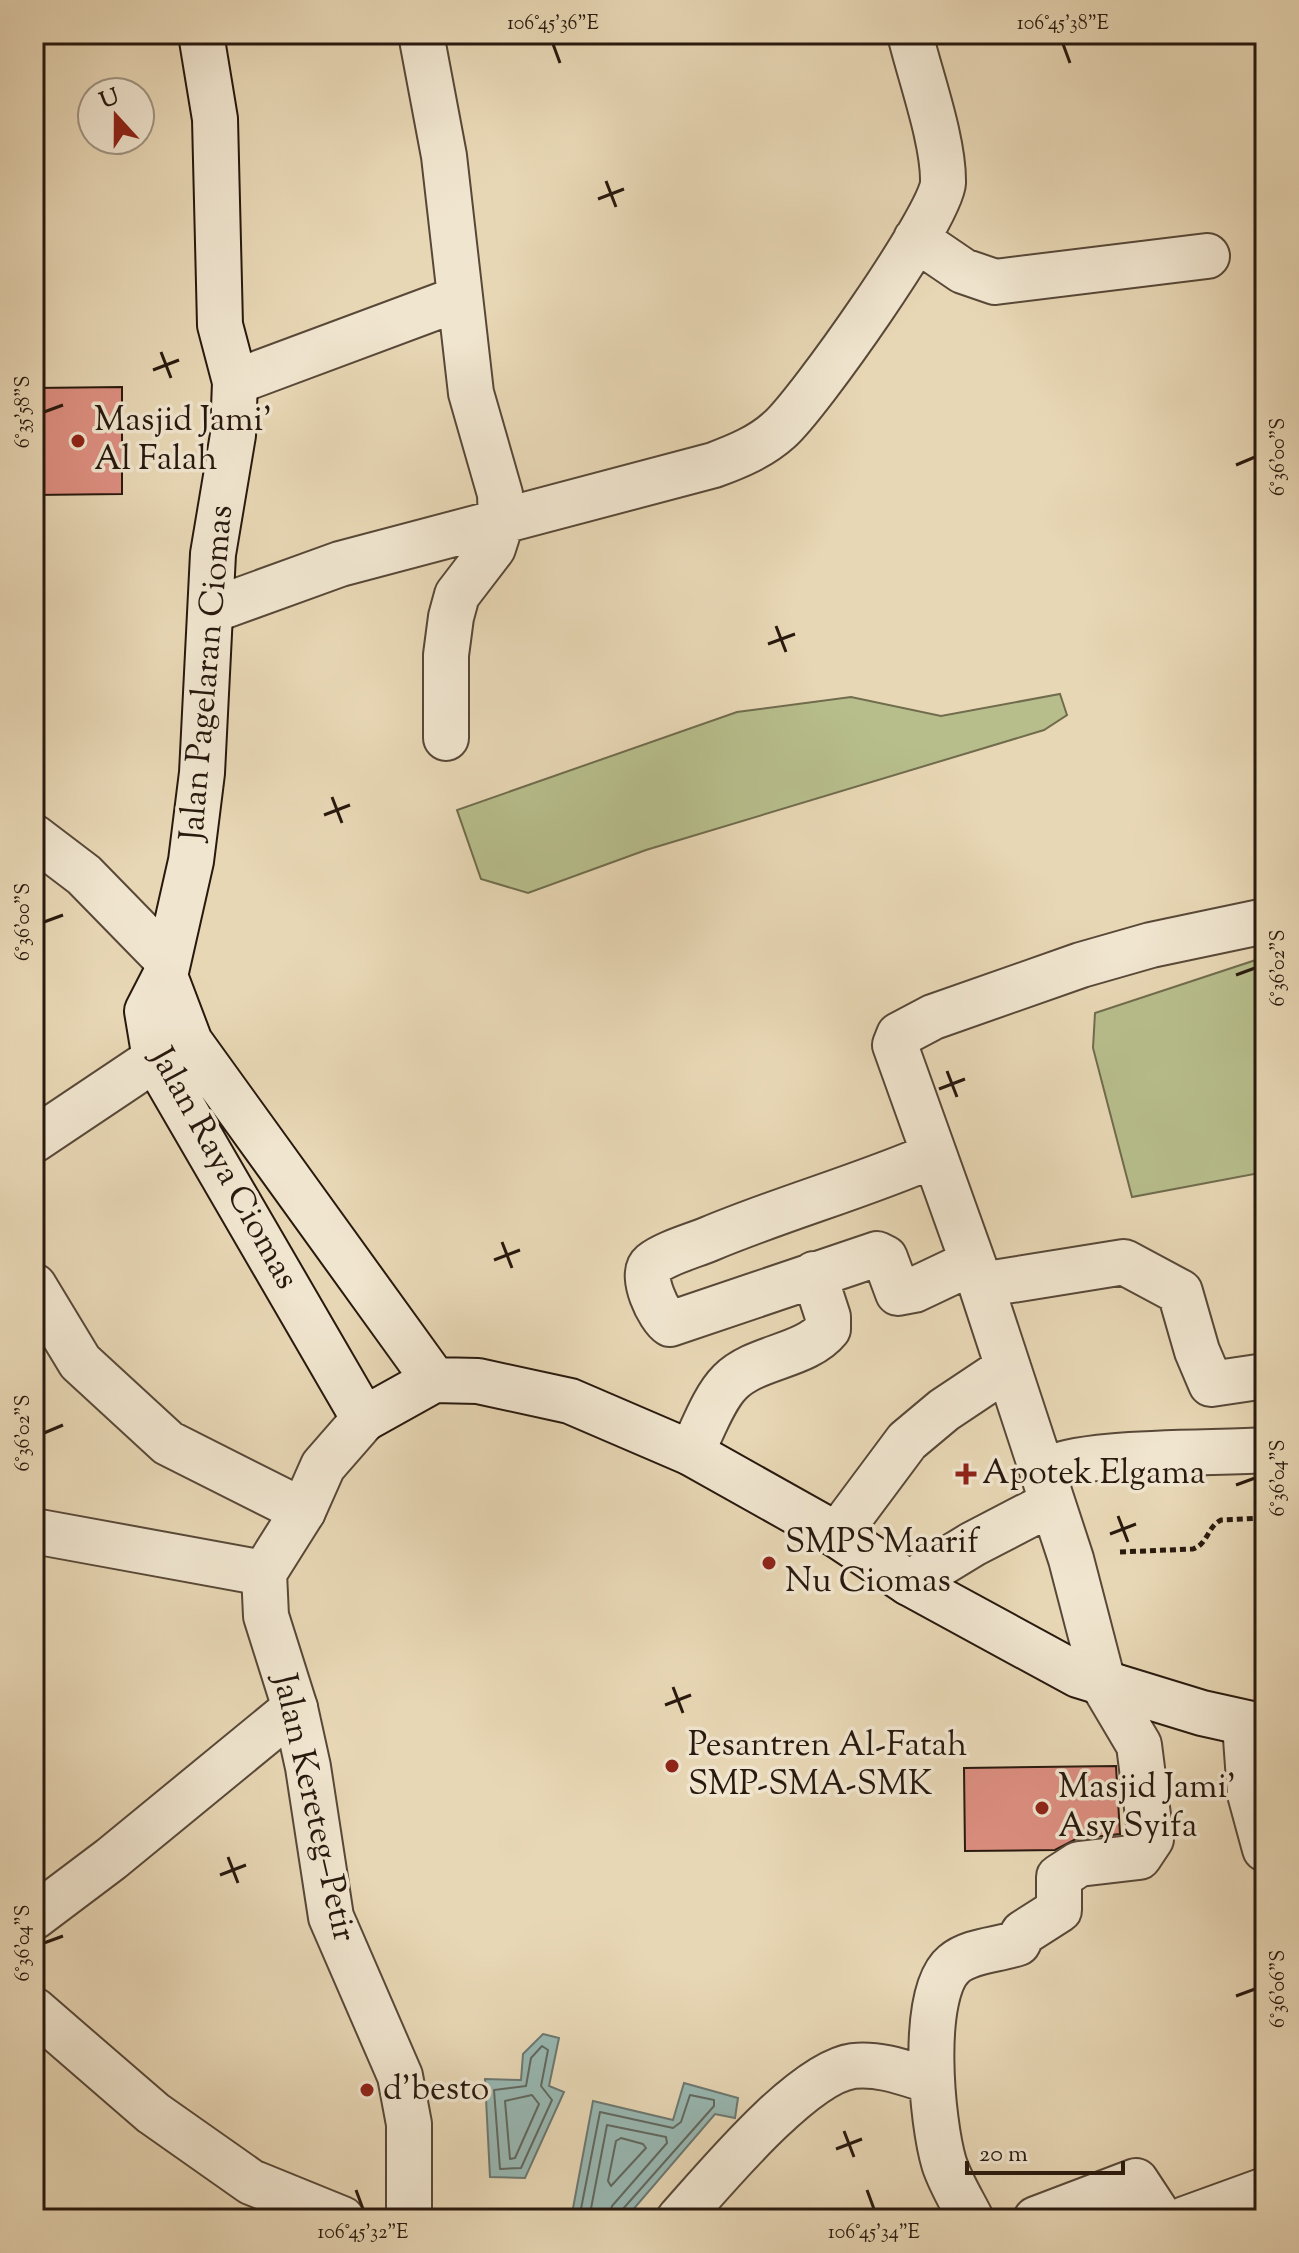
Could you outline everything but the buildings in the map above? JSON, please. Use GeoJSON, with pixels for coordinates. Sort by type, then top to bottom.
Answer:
{"type":"FeatureCollection","features":[{"type":"Feature","properties":{"kind":"street","name":"Jalan Pagelaran Ciomas"},"geometry":{"type":"LineString","coordinates":[[166,968],[191,861],[202,773],[213,610],[213,554],[233,435],[235,382],[220,325],[220,195],[215,119],[201,34]]}},
{"type":"Feature","properties":{"kind":"street"},"geometry":{"type":"LineString","coordinates":[[421,34],[444,156],[471,393],[500,494],[501,523],[493,548],[457,595],[451,617],[446,655],[446,738]]}},
{"type":"Feature","properties":{"kind":"street"},"geometry":{"type":"LineString","coordinates":[[213,610],[340,564],[714,465],[749,451],[780,429],[843,347],[937,205],[943,185],[941,159],[910,34]]}},
{"type":"Feature","properties":{"kind":"street"},"geometry":{"type":"LineString","coordinates":[[916,239],[963,271],[995,282],[1207,256]]}},
{"type":"Feature","properties":{"kind":"street"},"geometry":{"type":"LineString","coordinates":[[235,382],[458,299]]}},
{"type":"Feature","properties":{"kind":"street"},"geometry":{"type":"LineString","coordinates":[[34,837],[84,875],[166,968]]}},
{"type":"Feature","properties":{"kind":"street"},"geometry":{"type":"LineString","coordinates":[[971,2219],[945,2167],[931,2081],[934,2015],[943,1980],[952,1965],[967,1956],[1018,1943],[1023,1933],[1059,1910],[1057,1880],[1079,1864],[1139,1857],[1151,1839],[1139,1745],[1104,1686],[1071,1559],[1048,1488],[895,1045],[899,1035],[933,1017],[1081,965],[1151,945],[1265,921]]}},
{"type":"Feature","properties":{"kind":"street","name":"Jalan Raya Ciomas"},"geometry":{"type":"LineString","coordinates":[[166,968],[147,1011],[155,1059],[364,1419]]}},
{"type":"Feature","properties":{"kind":"street","name":"Jalan Raya Ciomas"},"geometry":{"type":"LineString","coordinates":[[166,968],[190,1042],[434,1380]]}},
{"type":"Feature","properties":{"kind":"street"},"geometry":{"type":"LineString","coordinates":[[34,1140],[155,1059]]}},
{"type":"Feature","properties":{"kind":"street"},"geometry":{"type":"LineString","coordinates":[[934,1155],[753,1221],[653,1264],[648,1270],[664,1320],[670,1324],[877,1254],[883,1255],[898,1293],[976,1274],[1124,1262],[1180,1292],[1197,1351],[1211,1384],[1265,1376]]}},
{"type":"Feature","properties":{"kind":"street"},"geometry":{"type":"LineString","coordinates":[[691,1453],[729,1383],[751,1368],[824,1334],[828,1329],[828,1317],[814,1274]]}},
{"type":"Feature","properties":{"kind":"street"},"geometry":{"type":"LineString","coordinates":[[34,1286],[80,1362],[168,1443],[303,1511]]}},
{"type":"Feature","properties":{"kind":"street"},"geometry":{"type":"LineString","coordinates":[[837,1535],[907,1441],[944,1410],[1007,1368]]}},
{"type":"Feature","properties":{"kind":"street"},"geometry":{"type":"LineString","coordinates":[[34,1531],[264,1573],[303,1511],[323,1466],[364,1419],[434,1380],[478,1381],[570,1401],[691,1453],[837,1535],[909,1583],[1041,1656],[1104,1686],[1255,1726],[1250,1794],[1265,1849]]}},
{"type":"Feature","properties":{"kind":"street"},"geometry":{"type":"LineString","coordinates":[[909,1583],[973,1544],[1048,1488],[1060,1463],[1168,1451],[1217,1454],[1265,1450]]}},
{"type":"Feature","properties":{"kind":"street","name":"Jalan Kereteg–Petir"},"geometry":{"type":"LineString","coordinates":[[264,1573],[266,1616],[295,1708],[331,1917],[400,2076],[409,2124],[409,2219]]}},
{"type":"Feature","properties":{"kind":"street"},"geometry":{"type":"LineString","coordinates":[[34,1917],[111,1859],[295,1708]]}},
{"type":"Feature","properties":{"kind":"street"},"geometry":{"type":"LineString","coordinates":[[34,2010],[153,2113],[251,2182],[342,2219]]}},
{"type":"Feature","properties":{"kind":"street"},"geometry":{"type":"LineString","coordinates":[[679,2219],[747,2145],[807,2089],[850,2066],[881,2065],[931,2081]]}},
{"type":"Feature","properties":{"kind":"street"},"geometry":{"type":"LineString","coordinates":[[1036,2219],[1136,2181],[1161,2219]]}},
{"type":"Feature","properties":{"kind":"street"},"geometry":{"type":"LineString","coordinates":[[1185,2219],[1265,2190]]}},
{"type":"Feature","properties":{"kind":"path"},"geometry":{"type":"LineString","coordinates":[[1071,1559],[1133,1550],[1193,1549],[1201,1547],[1214,1523],[1265,1518]]}},
{"type":"Feature","properties":{"kind":"green space"},"geometry":{"type":"Polygon","coordinates":[[[1060,694],[1067,715],[1044,730],[646,850],[528,893],[481,879],[457,810],[737,712],[851,697],[941,716],[1060,694]]]}},
{"type":"Feature","properties":{"kind":"green space"},"geometry":{"type":"Polygon","coordinates":[[[1265,957],[1265,1172],[1132,1197],[1093,1048],[1095,1013],[1265,957]]]}},
{"type":"Feature","properties":{"kind":"water"},"geometry":{"type":"Polygon","coordinates":[[[543,2034],[559,2038],[549,2086],[564,2092],[525,2178],[490,2177],[485,2079],[521,2080],[523,2054],[543,2034]]]}},
{"type":"Feature","properties":{"kind":"water"},"geometry":{"type":"Polygon","coordinates":[[[684,2083],[738,2098],[735,2118],[715,2114],[625,2219],[571,2219],[593,2101],[673,2120],[684,2083]]]}},
{"type":"Feature","properties":{"kind":"place","name":"Masjid Jami' Al Falah"},"geometry":{"type":"Point","coordinates":[78,441]}},
{"type":"Feature","properties":{"kind":"place","name":"Apotek Elgama"},"geometry":{"type":"Point","coordinates":[966,1474]}},
{"type":"Feature","properties":{"kind":"place","name":"SMPS Maarif Nu Ciomas"},"geometry":{"type":"Point","coordinates":[769,1563]}},
{"type":"Feature","properties":{"kind":"place","name":"Pesantren Al-Fatah SMP-SMA-SMK"},"geometry":{"type":"Point","coordinates":[672,1766]}},
{"type":"Feature","properties":{"kind":"place","name":"Masjid Jami' Asy Syifa"},"geometry":{"type":"Point","coordinates":[1042,1808]}},
{"type":"Feature","properties":{"kind":"place","name":"d'besto"},"geometry":{"type":"Point","coordinates":[367,2090]}}]}
